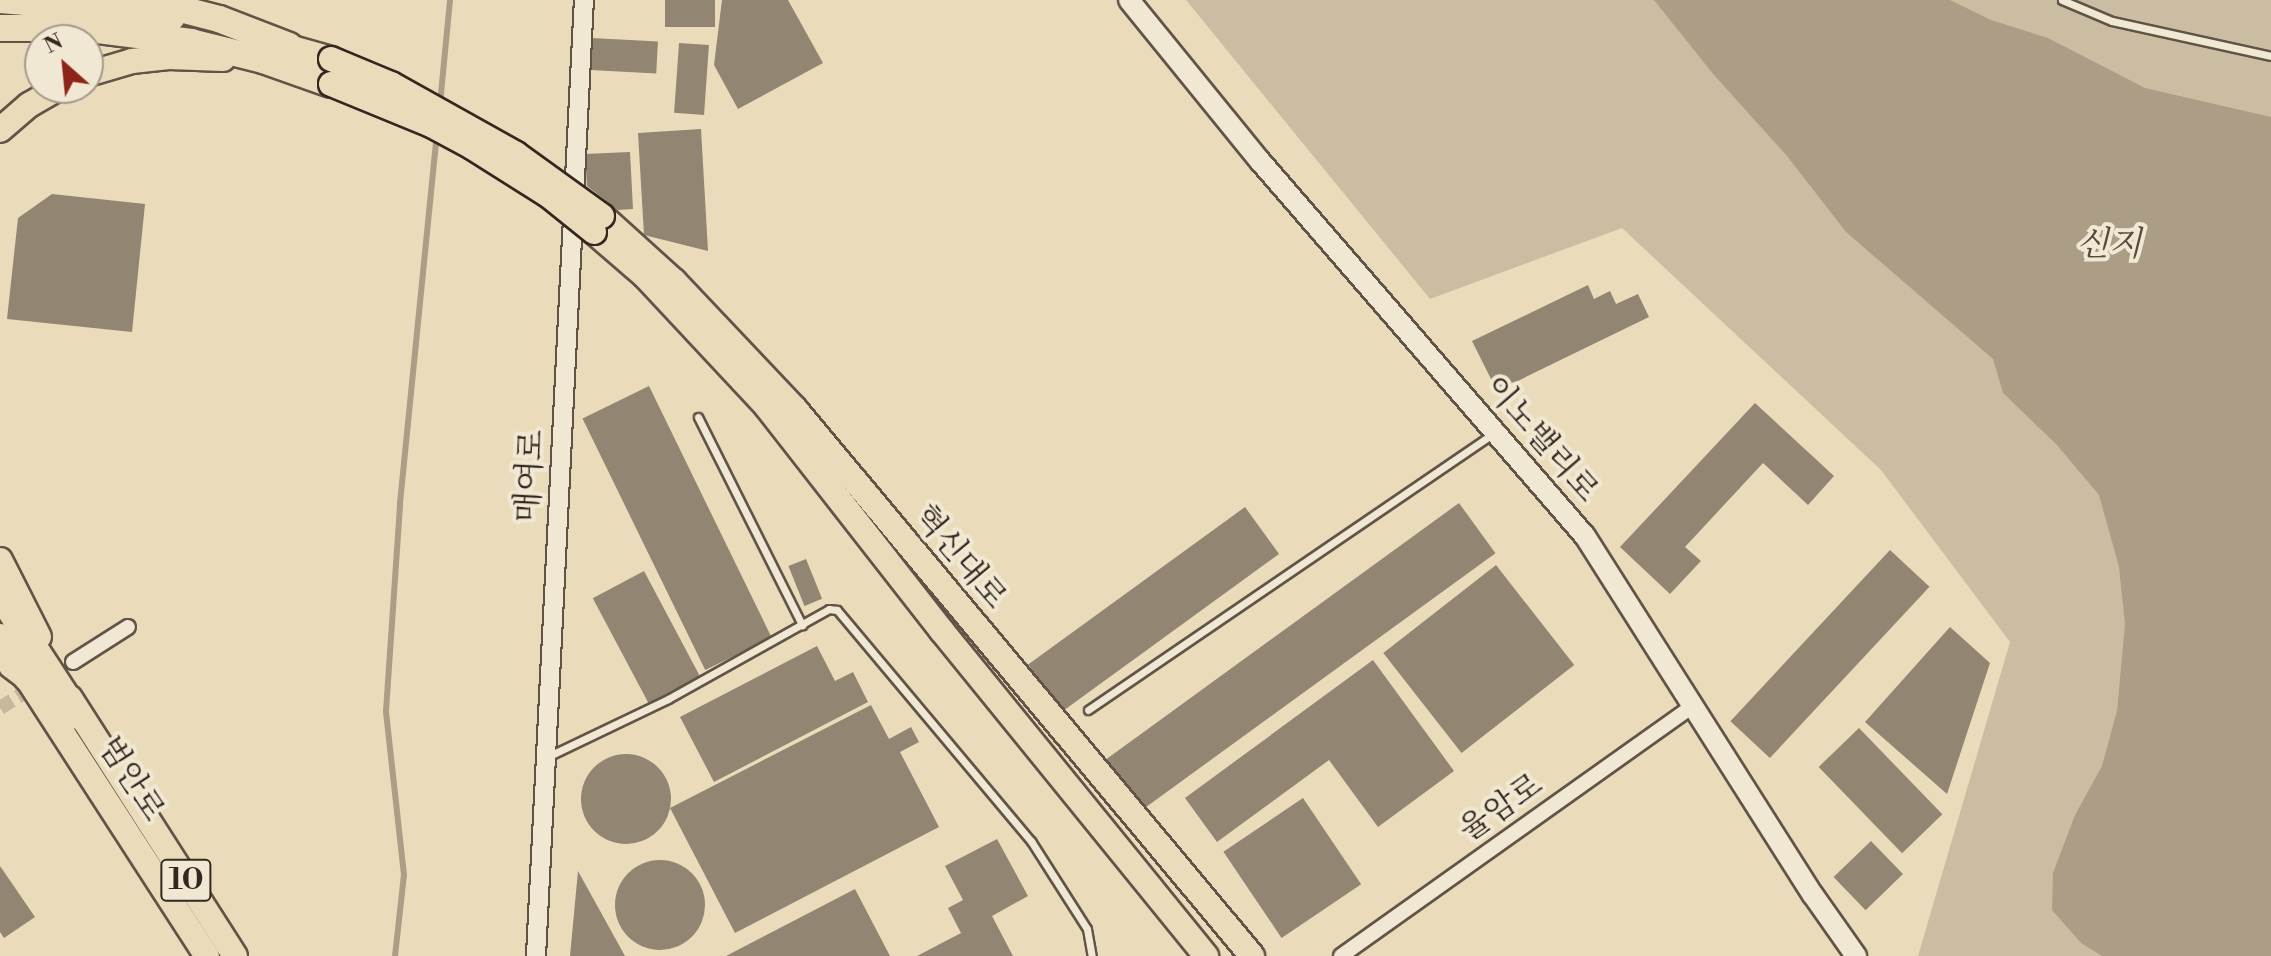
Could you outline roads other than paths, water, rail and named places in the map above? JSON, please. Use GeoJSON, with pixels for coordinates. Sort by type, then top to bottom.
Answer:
{"type":"FeatureCollection","features":[{"type":"Feature","properties":{"kind":"highway"},"geometry":{"type":"LineString","coordinates":[[145,0],[219,19],[289,46],[331,71]]}},
{"type":"Feature","properties":{"kind":"highway"},"geometry":{"type":"LineString","coordinates":[[0,1],[150,13],[289,46]]}},
{"type":"Feature","properties":{"kind":"highway"},"geometry":{"type":"LineString","coordinates":[[0,28],[82,28],[191,42],[263,60],[391,84],[505,147],[598,224],[767,407],[933,620],[1206,956]]}},
{"type":"Feature","properties":{"kind":"highway"},"geometry":{"type":"LineString","coordinates":[[104,69],[132,61],[196,55],[331,71]]}},
{"type":"Feature","properties":{"kind":"highway"},"geometry":{"type":"LineString","coordinates":[[0,130],[31,104]]}},
{"type":"Feature","properties":{"kind":"highway","name":"혁신대로"},"geometry":{"type":"LineString","coordinates":[[598,224],[674,281],[795,409],[1252,956]]}},
{"type":"Feature","properties":{"kind":"highway","name":"범안로"},"geometry":{"type":"LineString","coordinates":[[0,560],[128,811],[207,956]]}},
{"type":"Feature","properties":{"kind":"highway"},"geometry":{"type":"LineString","coordinates":[[0,595],[79,716]]}},
{"type":"Feature","properties":{"kind":"highway"},"geometry":{"type":"LineString","coordinates":[[0,637],[27,678]]}},
{"type":"Feature","properties":{"kind":"highway","name":"범안로"},"geometry":{"type":"LineString","coordinates":[[0,657],[27,678],[235,956]]}},
{"type":"Feature","properties":{"kind":"main road","name":"이노밸리로"},"geometry":{"type":"LineString","coordinates":[[1129,0],[1260,161],[1585,536],[1813,895],[1856,956]]}},
{"type":"Feature","properties":{"kind":"street","name":"매여로"},"geometry":{"type":"LineString","coordinates":[[536,956],[584,0]]}},
{"type":"Feature","properties":{"kind":"street"},"geometry":{"type":"LineString","coordinates":[[73,662],[128,627]]}},
{"type":"Feature","properties":{"kind":"street","name":"율암로"},"geometry":{"type":"LineString","coordinates":[[1341,956],[1694,705]]}},
{"type":"Feature","properties":{"kind":"lane"},"geometry":{"type":"LineString","coordinates":[[2062,0],[2112,21],[2271,56]]}},
{"type":"Feature","properties":{"kind":"lane"},"geometry":{"type":"LineString","coordinates":[[698,417],[802,625]]}},
{"type":"Feature","properties":{"kind":"lane"},"geometry":{"type":"LineString","coordinates":[[1088,710],[1496,433]]}},
{"type":"Feature","properties":{"kind":"lane"},"geometry":{"type":"LineString","coordinates":[[545,758],[668,699],[829,609],[842,613],[1031,841],[1087,929],[1092,956]]}},
{"type":"Feature","properties":{"kind":"water","name":"신지"},"geometry":{"type":"Polygon","coordinates":[[[1654,0],[1950,0],[1991,20],[2048,38],[2145,88],[2271,117],[2271,956],[2102,956],[2081,943],[2052,910],[2053,873],[2075,815],[2102,766],[2117,711],[2125,624],[2119,567],[2099,495],[2057,445],[2003,393],[1993,359],[1846,232],[1787,156],[1714,75],[1654,0]]]}},
{"type":"Feature","properties":{"kind":"waterway"},"geometry":{"type":"LineString","coordinates":[[440,104],[450,0]]}},
{"type":"Feature","properties":{"kind":"waterway"},"geometry":{"type":"LineString","coordinates":[[395,956],[404,875],[386,711],[400,503],[437,135]]}},
{"type":"Feature","properties":{"kind":"tunnel"},"geometry":{"type":"LineString","coordinates":[[0,708],[73,662]]}}]}
